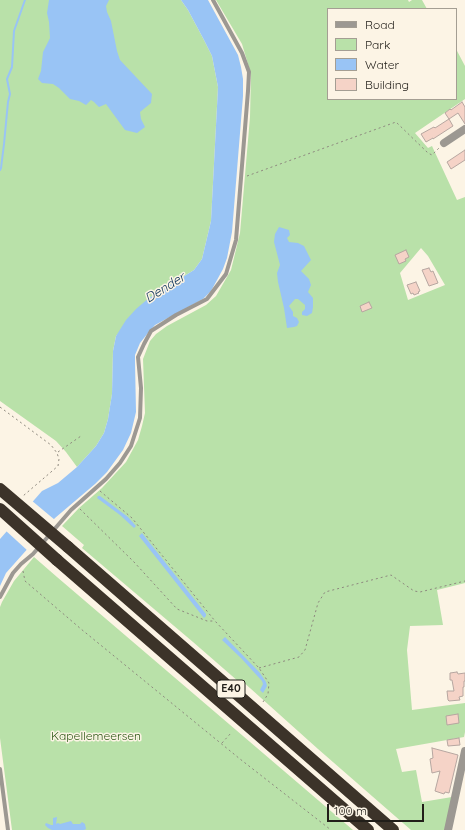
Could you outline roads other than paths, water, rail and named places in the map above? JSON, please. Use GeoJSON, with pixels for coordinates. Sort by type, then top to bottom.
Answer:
{"type":"FeatureCollection","features":[{"type":"Feature","properties":{"kind":"highway","name":"E40"},"geometry":{"type":"LineString","coordinates":[[0,489],[393,830]]}},
{"type":"Feature","properties":{"kind":"highway","name":"E40"},"geometry":{"type":"LineString","coordinates":[[0,509],[368,830]]}},
{"type":"Feature","properties":{"kind":"street"},"geometry":{"type":"LineString","coordinates":[[444,143],[465,129]]}},
{"type":"Feature","properties":{"kind":"street"},"geometry":{"type":"LineString","coordinates":[[448,830],[465,751]]}},
{"type":"Feature","properties":{"kind":"lane"},"geometry":{"type":"LineString","coordinates":[[0,597],[13,573],[33,554],[71,510],[97,488],[120,463],[131,446],[140,418],[141,388],[138,357],[151,331],[176,315],[207,299],[226,274],[236,240],[249,72],[242,53],[213,0]]}},
{"type":"Feature","properties":{"kind":"lane"},"geometry":{"type":"LineString","coordinates":[[0,769],[8,830]]}},
{"type":"Feature","properties":{"kind":"water"},"geometry":{"type":"Polygon","coordinates":[[[49,0],[109,0],[106,6],[107,12],[111,21],[120,60],[152,94],[151,103],[140,112],[141,119],[145,127],[137,133],[125,130],[106,104],[99,107],[91,100],[86,105],[79,101],[70,99],[53,84],[42,83],[38,79],[41,71],[43,52],[50,38],[47,13],[49,0]]]}},
{"type":"Feature","properties":{"kind":"water"},"geometry":{"type":"Polygon","coordinates":[[[181,0],[208,0],[238,55],[241,67],[243,96],[232,232],[227,258],[211,291],[203,299],[155,325],[140,343],[135,355],[136,412],[131,433],[123,450],[107,472],[95,484],[55,518],[6,573],[0,586],[0,539],[42,491],[58,483],[77,467],[96,446],[104,433],[112,394],[113,351],[116,336],[126,320],[136,309],[149,298],[194,270],[202,259],[211,221],[218,87],[212,56],[188,10],[181,0]]]}},
{"type":"Feature","properties":{"kind":"water"},"geometry":{"type":"Polygon","coordinates":[[[279,227],[289,230],[290,235],[287,238],[289,242],[298,243],[304,246],[311,260],[301,271],[309,279],[311,285],[308,292],[313,298],[312,313],[307,316],[302,315],[305,305],[298,299],[295,299],[289,306],[293,312],[293,316],[297,318],[299,322],[297,326],[287,328],[277,273],[280,265],[274,242],[275,234],[279,227]]]}},
{"type":"Feature","properties":{"kind":"water"},"geometry":{"type":"Polygon","coordinates":[[[98,496],[128,517],[136,526],[134,528],[120,515],[97,498],[98,496]]]}},
{"type":"Feature","properties":{"kind":"water"},"geometry":{"type":"Polygon","coordinates":[[[142,533],[206,614],[204,618],[139,536],[142,533]]]}},
{"type":"Feature","properties":{"kind":"water"},"geometry":{"type":"Polygon","coordinates":[[[225,637],[260,673],[267,686],[263,693],[260,690],[263,684],[262,681],[222,640],[225,637]]]}},
{"type":"Feature","properties":{"kind":"water"},"geometry":{"type":"Polygon","coordinates":[[[57,817],[56,824],[71,821],[73,824],[80,824],[82,822],[85,824],[86,829],[52,830],[45,825],[46,823],[53,825],[53,818],[57,817]]]}},
{"type":"Feature","properties":{"kind":"waterway"},"geometry":{"type":"LineString","coordinates":[[0,170],[10,94],[7,79],[12,67],[14,31],[25,0]]}},
{"type":"Feature","properties":{"kind":"water label","name":"Dender"},"geometry":{"type":"Point","coordinates":[165,288]}},
{"type":"Feature","properties":{"kind":"park label","name":"Kapellemeersen"},"geometry":{"type":"Point","coordinates":[96,736]}}]}
